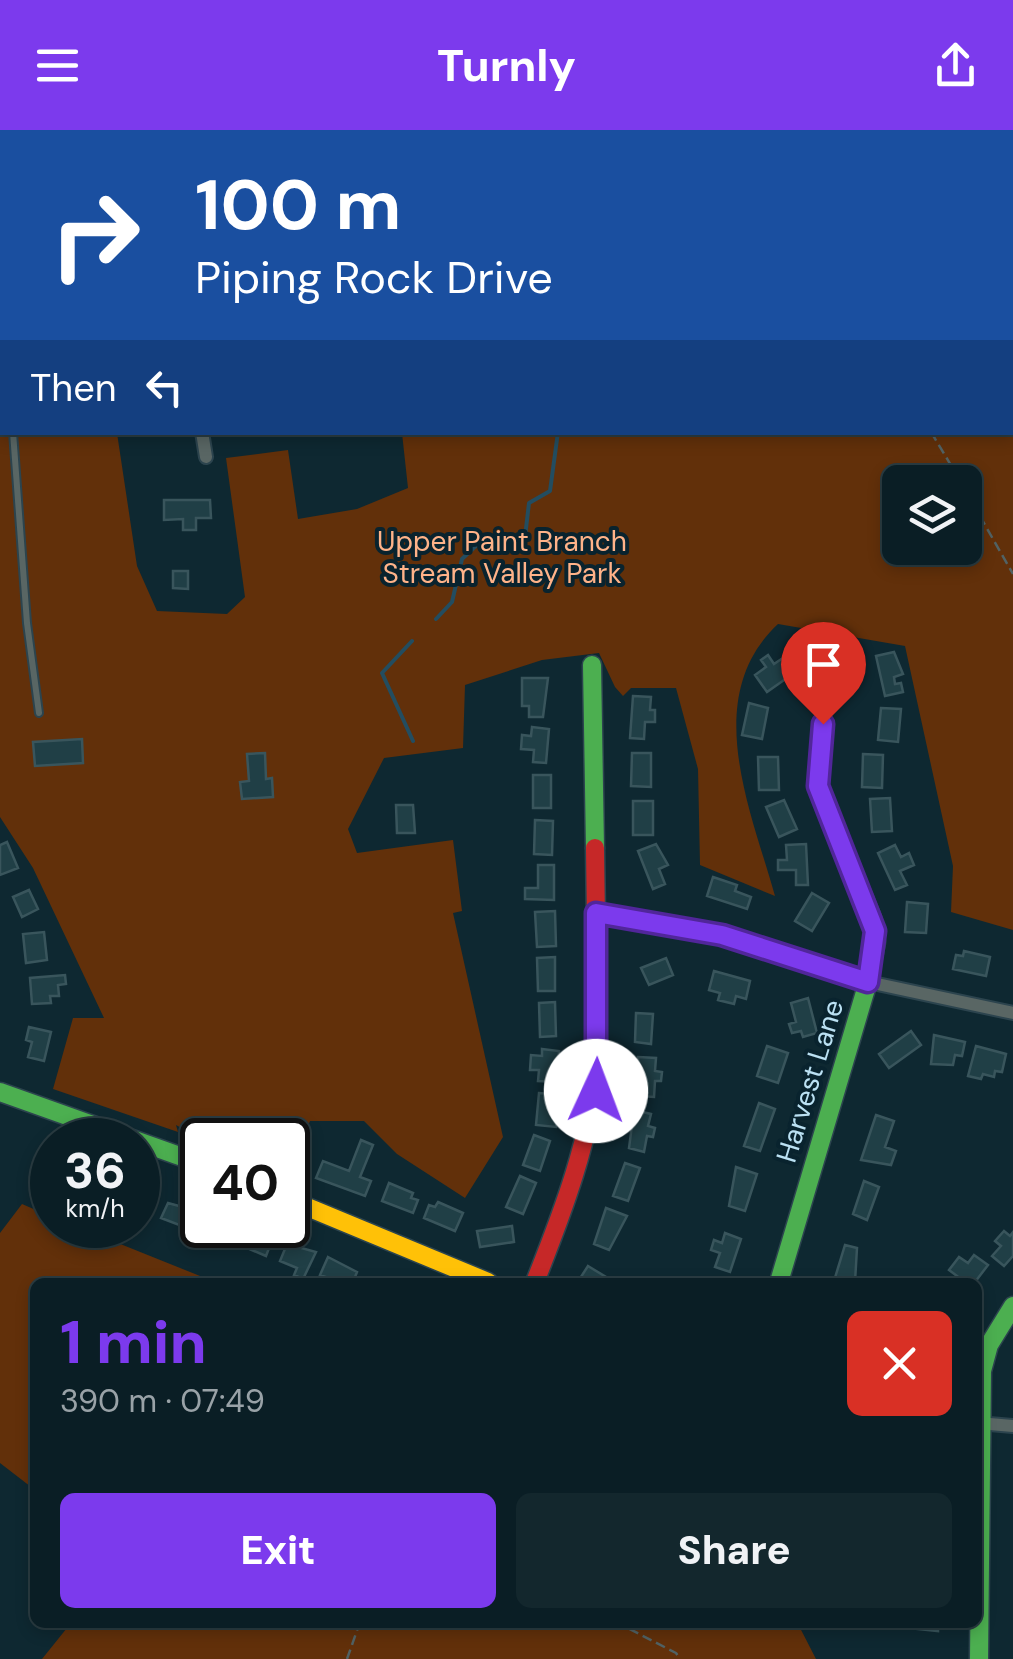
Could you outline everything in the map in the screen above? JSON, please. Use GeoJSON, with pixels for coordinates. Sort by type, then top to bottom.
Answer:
{"type":"FeatureCollection","features":[{"type":"Feature","properties":{"kind":"street"},"geometry":{"type":"LineString","coordinates":[[202,435],[206,457]]}},
{"type":"Feature","properties":{"kind":"street"},"geometry":{"type":"LineString","coordinates":[[537,1278],[579,1173],[594,1119],[598,1062],[592,665]]}},
{"type":"Feature","properties":{"kind":"street","name":"Harvest Lane"},"geometry":{"type":"LineString","coordinates":[[779,1278],[868,982],[875,931],[818,786],[823,724]]}},
{"type":"Feature","properties":{"kind":"street"},"geometry":{"type":"LineString","coordinates":[[596,913],[722,935],[868,982],[1013,1014]]}},
{"type":"Feature","properties":{"kind":"street"},"geometry":{"type":"LineString","coordinates":[[0,1092],[180,1156]]}},
{"type":"Feature","properties":{"kind":"street"},"geometry":{"type":"LineString","coordinates":[[310,1208],[478,1278]]}},
{"type":"Feature","properties":{"kind":"street"},"geometry":{"type":"LineString","coordinates":[[982,1371],[988,1344],[1013,1306]]}},
{"type":"Feature","properties":{"kind":"street"},"geometry":{"type":"LineString","coordinates":[[982,1424],[1013,1426]]}},
{"type":"Feature","properties":{"kind":"street"},"geometry":{"type":"LineString","coordinates":[[980,1628],[980,1659]]}},
{"type":"Feature","properties":{"kind":"lane"},"geometry":{"type":"LineString","coordinates":[[13,435],[27,623],[39,713]]}},
{"type":"Feature","properties":{"kind":"path"},"geometry":{"type":"LineString","coordinates":[[932,435],[950,465]]}},
{"type":"Feature","properties":{"kind":"path"},"geometry":{"type":"LineString","coordinates":[[982,520],[1013,574]]}},
{"type":"Feature","properties":{"kind":"path"},"geometry":{"type":"LineString","coordinates":[[347,1659],[358,1628]]}},
{"type":"Feature","properties":{"kind":"path"},"geometry":{"type":"LineString","coordinates":[[626,1628],[680,1659]]}},
{"type":"Feature","properties":{"kind":"green space","name":"Upper Paint Branch Stream Valley Park"},"geometry":{"type":"Polygon","coordinates":[[[0,435],[117,435],[137,566],[157,611],[227,614],[245,597],[226,458],[288,450],[298,519],[357,509],[408,488],[402,435],[1013,435],[1013,930],[951,912],[953,866],[905,646],[778,624],[754,653],[741,685],[736,719],[738,755],[775,896],[700,865],[698,769],[676,688],[631,688],[623,696],[599,653],[542,660],[465,685],[463,748],[384,758],[348,829],[357,853],[453,840],[462,911],[453,913],[503,1137],[465,1198],[397,1154],[364,1121],[180,1118],[178,1132],[160,1126],[160,1118],[137,1118],[53,1089],[73,1018],[104,1018],[33,868],[0,817],[0,435]]]}},
{"type":"Feature","properties":{"kind":"green space"},"geometry":{"type":"Polygon","coordinates":[[[22,1204],[30,1207],[30,1248],[130,1248],[205,1278],[30,1278],[30,1486],[0,1463],[0,1233],[22,1204]]]}},
{"type":"Feature","properties":{"kind":"green space"},"geometry":{"type":"Polygon","coordinates":[[[67,1628],[800,1628],[816,1659],[42,1659],[67,1628]]]}},
{"type":"Feature","properties":{"kind":"building"},"geometry":{"type":"Polygon","coordinates":[[[164,500],[210,500],[211,518],[196,518],[196,530],[183,530],[183,519],[164,520],[164,500]]]}},
{"type":"Feature","properties":{"kind":"building"},"geometry":{"type":"Polygon","coordinates":[[[173,571],[188,571],[188,589],[173,588],[173,571]]]}},
{"type":"Feature","properties":{"kind":"building"},"geometry":{"type":"Polygon","coordinates":[[[802,636],[827,642],[826,652],[834,653],[835,644],[843,645],[841,667],[799,662],[802,636]]]}},
{"type":"Feature","properties":{"kind":"building"},"geometry":{"type":"Polygon","coordinates":[[[894,652],[903,674],[894,677],[895,684],[901,683],[903,692],[885,696],[876,656],[894,652]]]}},
{"type":"Feature","properties":{"kind":"building"},"geometry":{"type":"Polygon","coordinates":[[[768,655],[774,664],[783,658],[794,673],[767,692],[755,675],[766,667],[761,660],[768,655]]]}},
{"type":"Feature","properties":{"kind":"building"},"geometry":{"type":"Polygon","coordinates":[[[522,678],[548,678],[543,717],[529,717],[529,706],[522,706],[522,678]]]}},
{"type":"Feature","properties":{"kind":"building"},"geometry":{"type":"Polygon","coordinates":[[[633,696],[651,697],[650,710],[655,710],[655,722],[645,722],[644,739],[630,738],[633,696]]]}},
{"type":"Feature","properties":{"kind":"building"},"geometry":{"type":"Polygon","coordinates":[[[749,703],[768,708],[762,739],[742,735],[749,703]]]}},
{"type":"Feature","properties":{"kind":"building"},"geometry":{"type":"Polygon","coordinates":[[[881,708],[901,709],[898,742],[878,740],[881,708]]]}},
{"type":"Feature","properties":{"kind":"building"},"geometry":{"type":"Polygon","coordinates":[[[532,727],[549,729],[546,763],[533,762],[534,750],[521,749],[522,735],[531,736],[532,727]]]}},
{"type":"Feature","properties":{"kind":"building"},"geometry":{"type":"Polygon","coordinates":[[[82,739],[83,763],[35,766],[33,742],[82,739]]]}},
{"type":"Feature","properties":{"kind":"building"},"geometry":{"type":"Polygon","coordinates":[[[265,753],[266,779],[272,778],[273,797],[242,799],[240,782],[249,781],[247,754],[265,753]]]}},
{"type":"Feature","properties":{"kind":"building"},"geometry":{"type":"Polygon","coordinates":[[[632,753],[651,753],[651,787],[631,786],[632,753]]]}},
{"type":"Feature","properties":{"kind":"building"},"geometry":{"type":"Polygon","coordinates":[[[863,754],[883,755],[882,788],[862,787],[863,754]]]}},
{"type":"Feature","properties":{"kind":"building"},"geometry":{"type":"Polygon","coordinates":[[[758,757],[778,757],[779,790],[759,790],[758,757]]]}},
{"type":"Feature","properties":{"kind":"building"},"geometry":{"type":"Polygon","coordinates":[[[533,775],[551,775],[551,808],[533,808],[533,775]]]}},
{"type":"Feature","properties":{"kind":"building"},"geometry":{"type":"Polygon","coordinates":[[[890,798],[892,831],[872,832],[870,799],[890,798]]]}},
{"type":"Feature","properties":{"kind":"building"},"geometry":{"type":"Polygon","coordinates":[[[784,800],[797,829],[779,837],[766,807],[784,800]]]}},
{"type":"Feature","properties":{"kind":"building"},"geometry":{"type":"Polygon","coordinates":[[[633,801],[653,801],[653,835],[633,835],[633,801]]]}},
{"type":"Feature","properties":{"kind":"building"},"geometry":{"type":"Polygon","coordinates":[[[396,805],[413,805],[415,833],[397,833],[396,805]]]}},
{"type":"Feature","properties":{"kind":"building"},"geometry":{"type":"Polygon","coordinates":[[[535,820],[553,821],[552,855],[534,854],[535,820]]]}},
{"type":"Feature","properties":{"kind":"building"},"geometry":{"type":"Polygon","coordinates":[[[7,842],[18,868],[0,875],[0,845],[7,842]]]}},
{"type":"Feature","properties":{"kind":"building"},"geometry":{"type":"Polygon","coordinates":[[[656,844],[668,865],[659,869],[665,884],[653,889],[638,851],[656,844]]]}},
{"type":"Feature","properties":{"kind":"building"},"geometry":{"type":"Polygon","coordinates":[[[806,844],[808,885],[796,885],[796,870],[778,870],[778,860],[787,860],[786,845],[806,844]]]}},
{"type":"Feature","properties":{"kind":"building"},"geometry":{"type":"Polygon","coordinates":[[[895,845],[901,857],[909,853],[914,865],[900,871],[907,885],[895,890],[878,853],[895,845]]]}},
{"type":"Feature","properties":{"kind":"building"},"geometry":{"type":"Polygon","coordinates":[[[538,865],[554,865],[554,900],[525,899],[525,888],[538,888],[538,865]]]}},
{"type":"Feature","properties":{"kind":"building"},"geometry":{"type":"Polygon","coordinates":[[[713,877],[737,885],[735,891],[751,897],[747,909],[707,896],[713,877]]]}},
{"type":"Feature","properties":{"kind":"building"},"geometry":{"type":"Polygon","coordinates":[[[29,890],[38,909],[22,917],[13,897],[29,890]]]}},
{"type":"Feature","properties":{"kind":"building"},"geometry":{"type":"Polygon","coordinates":[[[812,893],[829,903],[812,931],[795,921],[812,893]]]}},
{"type":"Feature","properties":{"kind":"building"},"geometry":{"type":"Polygon","coordinates":[[[907,902],[928,904],[926,933],[905,932],[907,902]]]}},
{"type":"Feature","properties":{"kind":"building"},"geometry":{"type":"Polygon","coordinates":[[[555,911],[556,946],[537,947],[535,912],[555,911]]]}},
{"type":"Feature","properties":{"kind":"building"},"geometry":{"type":"Polygon","coordinates":[[[44,932],[47,960],[26,963],[23,934],[44,932]]]}},
{"type":"Feature","properties":{"kind":"building"},"geometry":{"type":"Polygon","coordinates":[[[964,951],[990,957],[986,976],[953,969],[956,955],[963,956],[964,951]]]}},
{"type":"Feature","properties":{"kind":"building"},"geometry":{"type":"Polygon","coordinates":[[[555,957],[555,991],[538,991],[537,958],[555,957]]]}},
{"type":"Feature","properties":{"kind":"building"},"geometry":{"type":"Polygon","coordinates":[[[666,958],[673,975],[649,985],[641,968],[666,958]]]}},
{"type":"Feature","properties":{"kind":"building"},"geometry":{"type":"Polygon","coordinates":[[[714,971],[750,981],[746,999],[736,996],[734,1004],[718,1000],[720,993],[709,990],[714,971]]]}},
{"type":"Feature","properties":{"kind":"building"},"geometry":{"type":"Polygon","coordinates":[[[65,975],[66,984],[58,985],[59,996],[50,996],[51,1003],[32,1004],[30,978],[65,975]]]}},
{"type":"Feature","properties":{"kind":"building"},"geometry":{"type":"Polygon","coordinates":[[[808,998],[817,1033],[803,1037],[801,1031],[792,1033],[789,1024],[796,1022],[791,1003],[808,998]]]}},
{"type":"Feature","properties":{"kind":"building"},"geometry":{"type":"Polygon","coordinates":[[[555,1002],[556,1036],[540,1037],[539,1003],[555,1002]]]}},
{"type":"Feature","properties":{"kind":"building"},"geometry":{"type":"Polygon","coordinates":[[[636,1013],[653,1014],[651,1044],[635,1042],[636,1013]]]}},
{"type":"Feature","properties":{"kind":"building"},"geometry":{"type":"Polygon","coordinates":[[[29,1027],[51,1032],[44,1061],[28,1057],[32,1042],[26,1040],[29,1027]]]}},
{"type":"Feature","properties":{"kind":"building"},"geometry":{"type":"Polygon","coordinates":[[[911,1031],[921,1045],[889,1068],[879,1054],[911,1031]]]}},
{"type":"Feature","properties":{"kind":"building"},"geometry":{"type":"Polygon","coordinates":[[[934,1035],[965,1042],[962,1056],[955,1055],[953,1065],[931,1064],[934,1035]]]}},
{"type":"Feature","properties":{"kind":"building"},"geometry":{"type":"Polygon","coordinates":[[[767,1046],[788,1053],[778,1083],[757,1076],[767,1046]]]}},
{"type":"Feature","properties":{"kind":"building"},"geometry":{"type":"Polygon","coordinates":[[[976,1046],[1006,1054],[1002,1072],[995,1071],[994,1077],[983,1074],[981,1079],[968,1076],[976,1046]]]}},
{"type":"Feature","properties":{"kind":"building"},"geometry":{"type":"Polygon","coordinates":[[[542,1049],[559,1051],[557,1082],[538,1081],[539,1070],[530,1070],[531,1055],[542,1056],[542,1049]]]}},
{"type":"Feature","properties":{"kind":"building"},"geometry":{"type":"Polygon","coordinates":[[[638,1057],[656,1058],[655,1071],[662,1072],[661,1081],[655,1081],[654,1097],[639,1096],[638,1057]]]}},
{"type":"Feature","properties":{"kind":"building"},"geometry":{"type":"Polygon","coordinates":[[[539,1093],[560,1095],[556,1127],[536,1125],[539,1093]]]}},
{"type":"Feature","properties":{"kind":"building"},"geometry":{"type":"Polygon","coordinates":[[[759,1103],[775,1109],[760,1151],[744,1146],[759,1103]]]}},
{"type":"Feature","properties":{"kind":"building"},"geometry":{"type":"Polygon","coordinates":[[[634,1110],[651,1114],[648,1126],[655,1128],[653,1137],[647,1136],[644,1152],[629,1148],[634,1110]]]}},
{"type":"Feature","properties":{"kind":"building"},"geometry":{"type":"Polygon","coordinates":[[[876,1115],[894,1121],[885,1147],[896,1151],[891,1165],[861,1160],[876,1115]]]}},
{"type":"Feature","properties":{"kind":"building"},"geometry":{"type":"Polygon","coordinates":[[[534,1135],[550,1141],[540,1171],[523,1165],[534,1135]]]}},
{"type":"Feature","properties":{"kind":"building"},"geometry":{"type":"Polygon","coordinates":[[[361,1140],[373,1145],[360,1177],[371,1181],[365,1196],[316,1178],[323,1161],[349,1171],[361,1140]]]}},
{"type":"Feature","properties":{"kind":"building"},"geometry":{"type":"Polygon","coordinates":[[[625,1163],[640,1168],[628,1201],[613,1196],[625,1163]]]}},
{"type":"Feature","properties":{"kind":"building"},"geometry":{"type":"Polygon","coordinates":[[[736,1167],[757,1174],[745,1211],[729,1206],[736,1167]]]}},
{"type":"Feature","properties":{"kind":"building"},"geometry":{"type":"Polygon","coordinates":[[[520,1176],[536,1183],[523,1214],[506,1207],[520,1176]]]}},
{"type":"Feature","properties":{"kind":"building"},"geometry":{"type":"Polygon","coordinates":[[[864,1181],[879,1187],[867,1220],[853,1214],[864,1181]]]}},
{"type":"Feature","properties":{"kind":"building"},"geometry":{"type":"Polygon","coordinates":[[[389,1183],[413,1193],[411,1198],[418,1200],[413,1213],[382,1201],[389,1183]]]}},
{"type":"Feature","properties":{"kind":"building"},"geometry":{"type":"Polygon","coordinates":[[[438,1202],[463,1213],[455,1231],[424,1218],[429,1205],[435,1207],[438,1202]]]}},
{"type":"Feature","properties":{"kind":"building"},"geometry":{"type":"Polygon","coordinates":[[[168,1203],[180,1206],[180,1225],[161,1218],[168,1203]]]}},
{"type":"Feature","properties":{"kind":"building"},"geometry":{"type":"Polygon","coordinates":[[[606,1208],[627,1216],[609,1250],[594,1244],[606,1208]]]}},
{"type":"Feature","properties":{"kind":"building"},"geometry":{"type":"Polygon","coordinates":[[[512,1226],[514,1242],[480,1247],[477,1231],[512,1226]]]}},
{"type":"Feature","properties":{"kind":"building"},"geometry":{"type":"Polygon","coordinates":[[[1004,1231],[1010,1236],[1013,1232],[1013,1256],[1004,1266],[992,1256],[1001,1246],[995,1241],[1004,1231]]]}},
{"type":"Feature","properties":{"kind":"building"},"geometry":{"type":"Polygon","coordinates":[[[725,1233],[741,1239],[730,1272],[715,1267],[720,1253],[711,1250],[714,1240],[722,1243],[725,1233]]]}},
{"type":"Feature","properties":{"kind":"building"},"geometry":{"type":"Polygon","coordinates":[[[845,1245],[857,1248],[855,1278],[835,1278],[845,1245]]]}},
{"type":"Feature","properties":{"kind":"building"},"geometry":{"type":"Polygon","coordinates":[[[247,1248],[269,1248],[266,1256],[247,1248]]]}},
{"type":"Feature","properties":{"kind":"building"},"geometry":{"type":"Polygon","coordinates":[[[285,1248],[316,1252],[303,1278],[294,1275],[297,1268],[280,1261],[285,1248]]]}},
{"type":"Feature","properties":{"kind":"building"},"geometry":{"type":"Polygon","coordinates":[[[974,1255],[988,1265],[978,1278],[955,1278],[949,1270],[959,1257],[968,1263],[974,1255]]]}},
{"type":"Feature","properties":{"kind":"building"},"geometry":{"type":"Polygon","coordinates":[[[328,1257],[357,1272],[355,1278],[320,1275],[328,1257]]]}},
{"type":"Feature","properties":{"kind":"building"},"geometry":{"type":"Polygon","coordinates":[[[588,1266],[606,1277],[605,1278],[580,1278],[588,1266]]]}},
{"type":"Feature","properties":{"kind":"waterway"},"geometry":{"type":"LineString","coordinates":[[436,619],[452,602],[462,559],[480,542],[525,537],[529,503],[550,491],[558,435]]}},
{"type":"Feature","properties":{"kind":"waterway"},"geometry":{"type":"LineString","coordinates":[[412,641],[382,673],[413,741]]}},
{"type":"Feature","properties":{"kind":"traffic: fast"},"geometry":{"type":"LineString","coordinates":[[592,665],[595,848]]}},
{"type":"Feature","properties":{"kind":"traffic: fast"},"geometry":{"type":"LineString","coordinates":[[780,1278],[868,982],[876,942],[872,918],[818,786],[823,724]]}},
{"type":"Feature","properties":{"kind":"traffic: fast"},"geometry":{"type":"LineString","coordinates":[[0,1092],[180,1156]]}},
{"type":"Feature","properties":{"kind":"traffic: fast"},"geometry":{"type":"LineString","coordinates":[[982,1371],[989,1345],[1013,1306]]}},
{"type":"Feature","properties":{"kind":"traffic: fast"},"geometry":{"type":"LineString","coordinates":[[979,1628],[979,1659]]}},
{"type":"Feature","properties":{"kind":"traffic: slow"},"geometry":{"type":"LineString","coordinates":[[310,1208],[478,1278]]}},
{"type":"Feature","properties":{"kind":"traffic: jam"},"geometry":{"type":"LineString","coordinates":[[537,1278],[574,1174],[589,1119],[598,1062],[595,848]]}},
{"type":"Feature","properties":{"kind":"route"},"geometry":{"type":"LineString","coordinates":[[596,1091],[596,913],[722,935],[868,982],[875,931],[822,802],[817,774],[823,724]]}}]}
